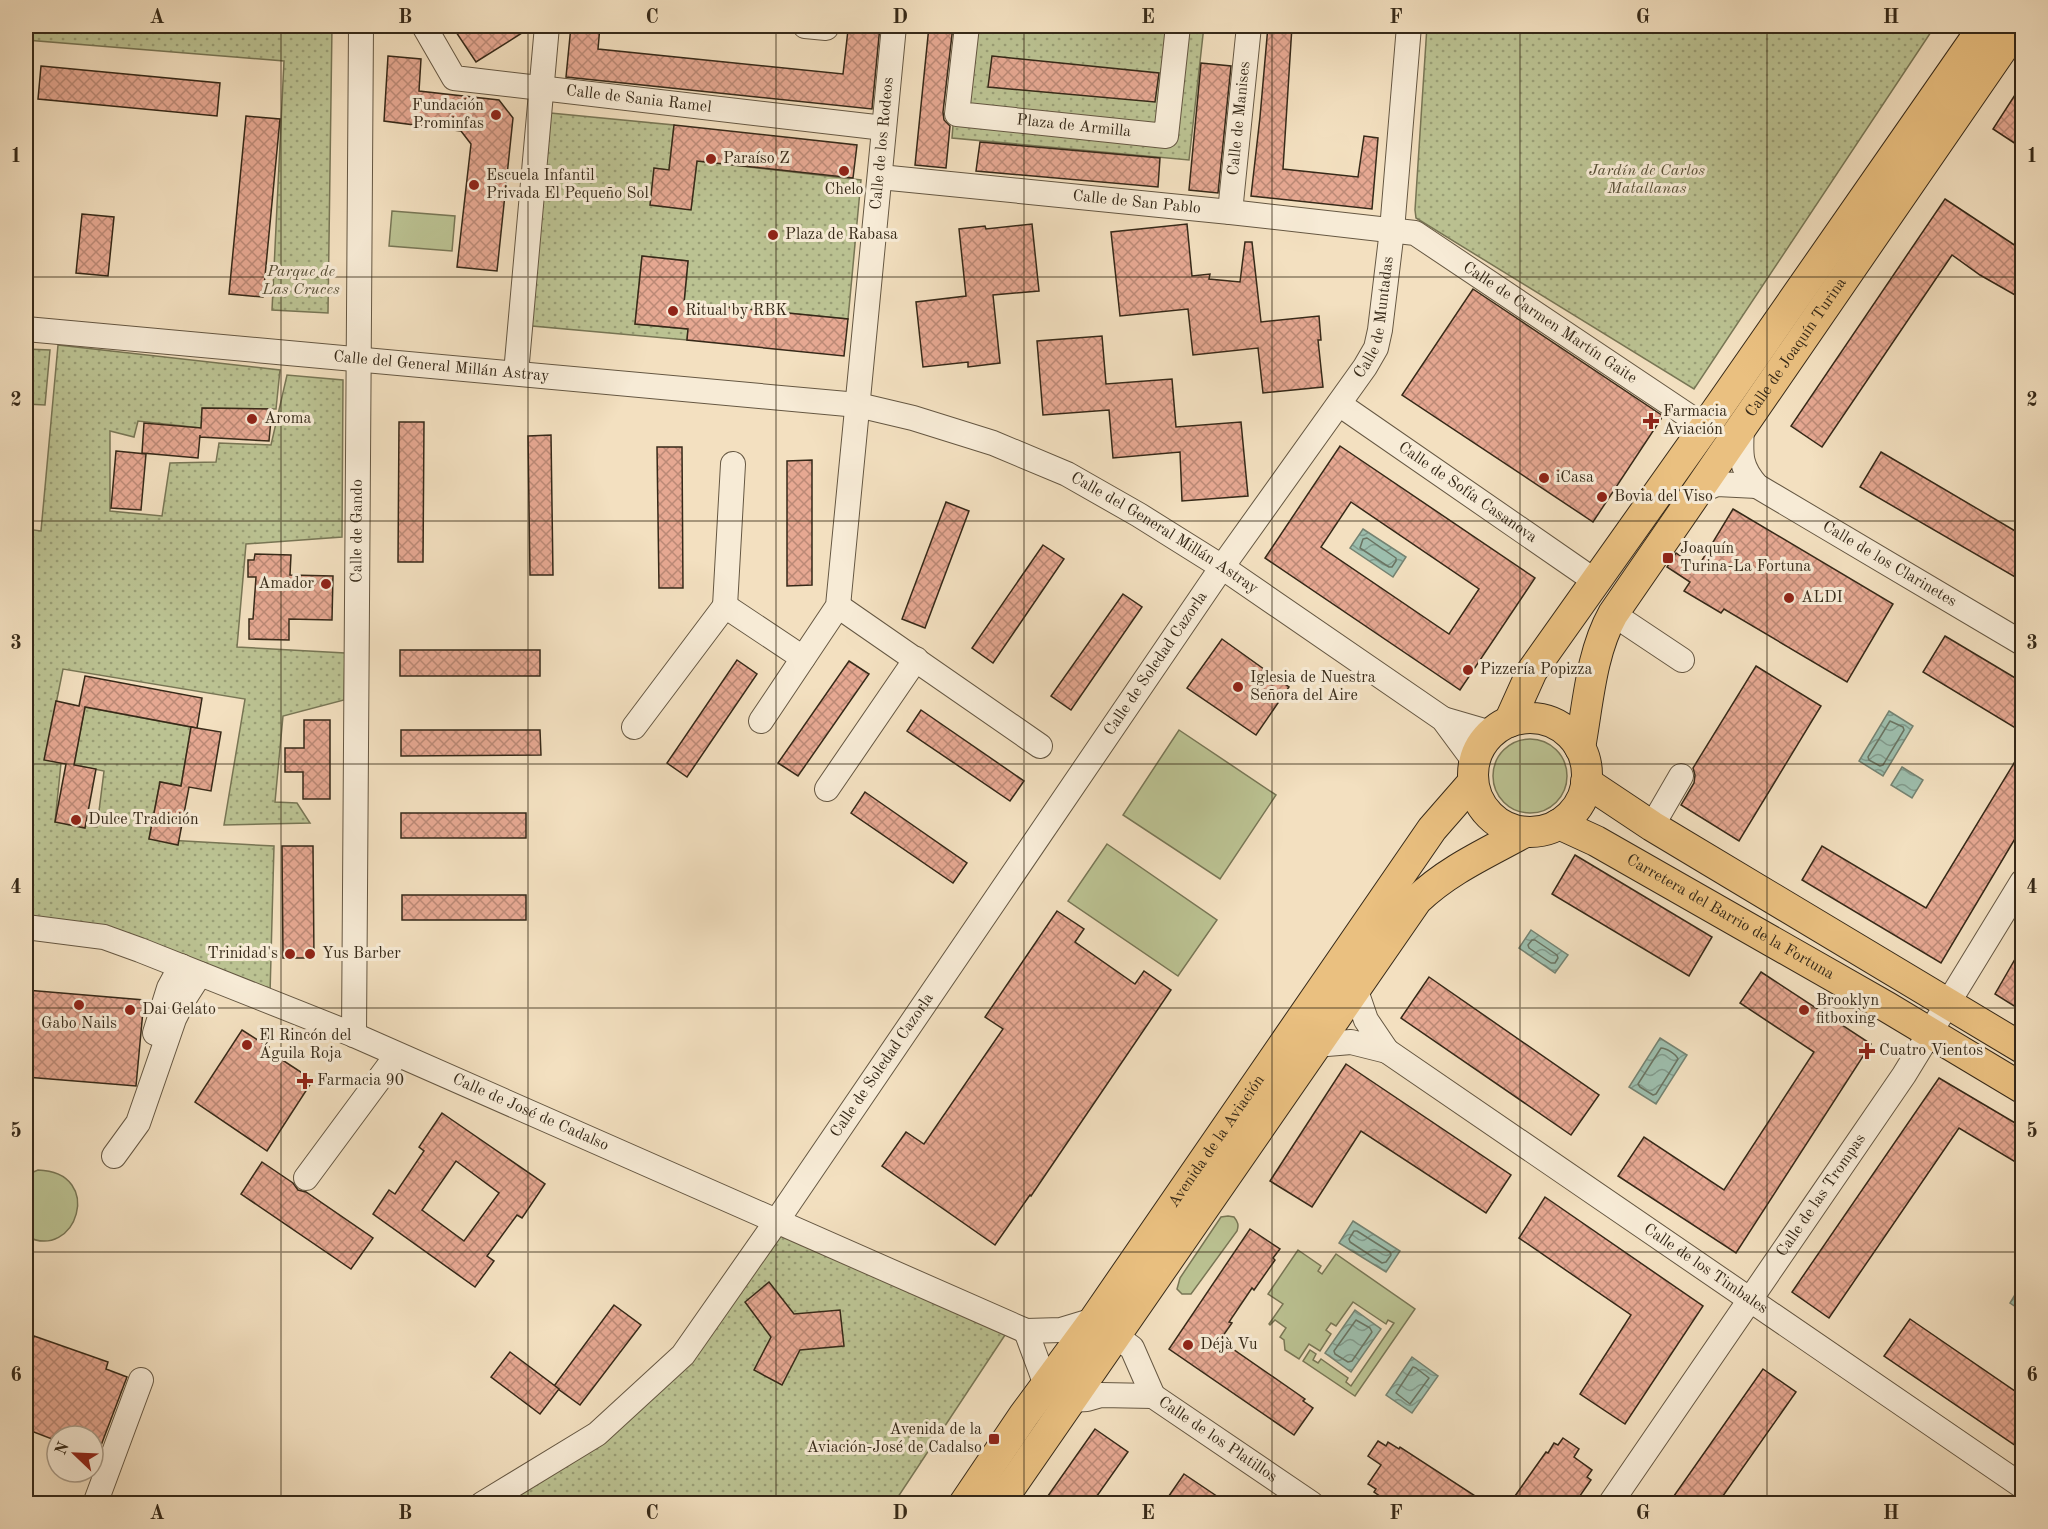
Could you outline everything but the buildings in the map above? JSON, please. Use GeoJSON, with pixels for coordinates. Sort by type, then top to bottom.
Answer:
{"type":"FeatureCollection","features":[{"type":"Feature","properties":{"kind":"main road","name":"Calle de Joaquín Turina"},"geometry":{"type":"LineString","coordinates":[[1500,727],[1532,671],[1984,26]]}},
{"type":"Feature","properties":{"kind":"main road","name":"Calle de Joaquín Turina"},"geometry":{"type":"LineString","coordinates":[[1580,748],[1599,647],[1605,627],[2018,26]]}},
{"type":"Feature","properties":{"kind":"main road"},"geometry":{"type":"LineString","coordinates":[[1525,718],[1542,719],[1557,725],[1570,735],[1580,748],[1585,765],[1586,782],[1577,806],[1559,824],[1548,829],[1525,832],[1510,829],[1496,822],[1485,811],[1477,797],[1474,772],[1481,746],[1500,727],[1525,718]]}},
{"type":"Feature","properties":{"kind":"main road","name":"Avenida de la Aviación"},"geometry":{"type":"LineString","coordinates":[[1114,1334],[1432,829],[1474,772]]}},
{"type":"Feature","properties":{"kind":"main road"},"geometry":{"type":"LineString","coordinates":[[1586,782],[1652,826],[2022,1048]]}},
{"type":"Feature","properties":{"kind":"main road","name":"Carretera del Barrio de la Fortuna"},"geometry":{"type":"LineString","coordinates":[[1559,824],[1596,841],[2022,1088]]}},
{"type":"Feature","properties":{"kind":"main road","name":"Avenida de la Aviación"},"geometry":{"type":"LineString","coordinates":[[964,1503],[1058,1393],[1114,1334],[1417,900],[1451,872],[1525,832]]}},
{"type":"Feature","properties":{"kind":"main road","name":"Avenida de la Aviación"},"geometry":{"type":"LineString","coordinates":[[999,1503],[1058,1393]]}},
{"type":"Feature","properties":{"kind":"street","name":"Calle de Gando"},"geometry":{"type":"LineString","coordinates":[[354,1035],[361,26]]}},
{"type":"Feature","properties":{"kind":"street","name":"Calle de Sania Ramel"},"geometry":{"type":"LineString","coordinates":[[424,26],[454,78],[885,128]]}},
{"type":"Feature","properties":{"kind":"street"},"geometry":{"type":"LineString","coordinates":[[516,373],[547,26]]}},
{"type":"Feature","properties":{"kind":"street"},"geometry":{"type":"LineString","coordinates":[[805,26],[826,28],[826,26]]}},
{"type":"Feature","properties":{"kind":"street","name":"Calle de los Rodeos"},"geometry":{"type":"LineString","coordinates":[[858,405],[894,26]]}},
{"type":"Feature","properties":{"kind":"street","name":"Plaza de Armilla"},"geometry":{"type":"LineString","coordinates":[[967,26],[957,114],[1166,136],[1178,26]]}},
{"type":"Feature","properties":{"kind":"street","name":"Calle de Manises"},"geometry":{"type":"LineString","coordinates":[[1230,212],[1243,26]]}},
{"type":"Feature","properties":{"kind":"street","name":"Calle de Muntadas"},"geometry":{"type":"LineString","coordinates":[[1222,567],[1339,404],[1376,348],[1392,230],[1409,26]]}},
{"type":"Feature","properties":{"kind":"street","name":"Calle de San Pablo"},"geometry":{"type":"LineString","coordinates":[[880,177],[1392,230]]}},
{"type":"Feature","properties":{"kind":"street","name":"Calle de Carmen Martín Gaite"},"geometry":{"type":"LineString","coordinates":[[1392,230],[1415,233],[1705,426]]}},
{"type":"Feature","properties":{"kind":"street","name":"Calle del General Millán Astray"},"geometry":{"type":"LineString","coordinates":[[26,329],[858,405],[913,418],[993,443],[1067,474],[1139,515],[1222,567],[1443,719],[1474,772]]}},
{"type":"Feature","properties":{"kind":"street","name":"Calle de Sofía Casanova"},"geometry":{"type":"LineString","coordinates":[[1339,404],[1595,581]]}},
{"type":"Feature","properties":{"kind":"street"},"geometry":{"type":"LineString","coordinates":[[760,721],[838,606],[858,405]]}},
{"type":"Feature","properties":{"kind":"street"},"geometry":{"type":"LineString","coordinates":[[1742,426],[1743,466],[1756,486]]}},
{"type":"Feature","properties":{"kind":"street"},"geometry":{"type":"LineString","coordinates":[[634,727],[725,606],[733,464]]}},
{"type":"Feature","properties":{"kind":"street","name":"Calle de los Clarinetes"},"geometry":{"type":"LineString","coordinates":[[1695,493],[1717,484],[1735,483],[1756,486],[2022,643]]}},
{"type":"Feature","properties":{"kind":"street","name":"Calle de Soledad Cazorla"},"geometry":{"type":"LineString","coordinates":[[482,1503],[597,1434],[683,1355],[1222,567]]}},
{"type":"Feature","properties":{"kind":"street"},"geometry":{"type":"LineString","coordinates":[[725,606],[803,658]]}},
{"type":"Feature","properties":{"kind":"street"},"geometry":{"type":"LineString","coordinates":[[838,606],[1040,746]]}},
{"type":"Feature","properties":{"kind":"street"},"geometry":{"type":"LineString","coordinates":[[1613,614],[1682,660]]}},
{"type":"Feature","properties":{"kind":"street"},"geometry":{"type":"LineString","coordinates":[[827,789],[916,659]]}},
{"type":"Feature","properties":{"kind":"street","name":"Calle del General Millán Astray"},"geometry":{"type":"LineString","coordinates":[[1443,719],[1500,727]]}},
{"type":"Feature","properties":{"kind":"street"},"geometry":{"type":"LineString","coordinates":[[1652,826],[1681,776]]}},
{"type":"Feature","properties":{"kind":"street","name":"Calle de las Trompas"},"geometry":{"type":"LineString","coordinates":[[1610,1503],[1904,1075],[2022,882]]}},
{"type":"Feature","properties":{"kind":"street","name":"Calle de José de Cadalso"},"geometry":{"type":"LineString","coordinates":[[26,927],[104,937],[354,1035],[1026,1331],[1061,1329],[1114,1334]]}},
{"type":"Feature","properties":{"kind":"street"},"geometry":{"type":"LineString","coordinates":[[109,1153],[138,1123],[174,1019],[184,999],[191,970]]}},
{"type":"Feature","properties":{"kind":"street","name":"Calle de los Timbales"},"geometry":{"type":"LineString","coordinates":[[1355,988],[1366,1020],[1387,1051]]}},
{"type":"Feature","properties":{"kind":"street","name":"Calle de los Timbales"},"geometry":{"type":"LineString","coordinates":[[1315,1046],[1351,1042],[1387,1051],[2022,1486]]}},
{"type":"Feature","properties":{"kind":"street"},"geometry":{"type":"LineString","coordinates":[[306,1178],[397,1055]]}},
{"type":"Feature","properties":{"kind":"street"},"geometry":{"type":"LineString","coordinates":[[1026,1331],[1058,1393],[1087,1399],[1101,1395],[1153,1396]]}},
{"type":"Feature","properties":{"kind":"street"},"geometry":{"type":"LineString","coordinates":[[1101,1395],[1122,1381],[1128,1372],[1114,1334]]}},
{"type":"Feature","properties":{"kind":"street"},"geometry":{"type":"LineString","coordinates":[[1114,1334],[1153,1396]]}},
{"type":"Feature","properties":{"kind":"street"},"geometry":{"type":"LineString","coordinates":[[94,1503],[141,1380]]}},
{"type":"Feature","properties":{"kind":"street","name":"Calle de los Platillos"},"geometry":{"type":"LineString","coordinates":[[1153,1396],[1312,1503]]}},
{"type":"Feature","properties":{"kind":"green space","name":"Parque de Las Cruces"},"geometry":{"type":"Polygon","coordinates":[[[26,26],[332,26],[328,313],[272,310],[284,61],[26,40],[26,26]]]}},
{"type":"Feature","properties":{"kind":"green space"},"geometry":{"type":"Polygon","coordinates":[[[961,26],[1204,26],[1189,160],[952,138],[961,26]]]}},
{"type":"Feature","properties":{"kind":"green space","name":"Jardín de Carlos Matallanas"},"geometry":{"type":"Polygon","coordinates":[[[1427,26],[1935,26],[1694,389],[1416,218],[1427,26]]]}},
{"type":"Feature","properties":{"kind":"green space"},"geometry":{"type":"Polygon","coordinates":[[[540,112],[674,125],[669,170],[654,168],[651,205],[691,209],[697,161],[861,180],[848,319],[684,303],[688,261],[642,256],[635,324],[688,329],[687,340],[521,325],[540,112]]]}},
{"type":"Feature","properties":{"kind":"green space"},"geometry":{"type":"Polygon","coordinates":[[[392,211],[455,216],[452,251],[389,246],[392,211]]]}},
{"type":"Feature","properties":{"kind":"green space"},"geometry":{"type":"Polygon","coordinates":[[[58,345],[280,370],[276,409],[203,408],[201,428],[138,421],[134,437],[110,431],[110,511],[162,516],[170,463],[216,462],[219,443],[271,445],[287,375],[343,380],[342,537],[246,544],[237,647],[345,653],[344,700],[283,716],[275,802],[297,803],[310,823],[224,825],[245,699],[63,669],[45,759],[61,763],[55,822],[97,827],[104,771],[74,765],[85,707],[191,727],[181,786],[160,782],[149,839],[274,846],[270,994],[26,914],[26,529],[41,531],[58,345]]]}},
{"type":"Feature","properties":{"kind":"green space"},"geometry":{"type":"Polygon","coordinates":[[[26,349],[50,350],[45,405],[26,404],[26,349]]]}},
{"type":"Feature","properties":{"kind":"green space"},"geometry":{"type":"Polygon","coordinates":[[[1179,730],[1276,795],[1220,879],[1123,815],[1179,730]]]}},
{"type":"Feature","properties":{"kind":"green space"},"geometry":{"type":"Polygon","coordinates":[[[1530,739],[1544,742],[1556,750],[1564,762],[1567,776],[1564,790],[1556,802],[1544,810],[1530,813],[1516,810],[1504,802],[1496,790],[1493,776],[1496,762],[1504,750],[1516,742],[1530,739]]]}},
{"type":"Feature","properties":{"kind":"green space"},"geometry":{"type":"Polygon","coordinates":[[[1107,844],[1217,920],[1178,976],[1068,901],[1107,844]]]}},
{"type":"Feature","properties":{"kind":"green space"},"geometry":{"type":"Polygon","coordinates":[[[38,1170],[59,1175],[72,1185],[77,1199],[76,1214],[70,1228],[59,1237],[44,1241],[26,1236],[26,1175],[38,1170]]]}},
{"type":"Feature","properties":{"kind":"green space"},"geometry":{"type":"Polygon","coordinates":[[[1228,1216],[1236,1220],[1237,1231],[1191,1294],[1182,1294],[1177,1289],[1180,1278],[1221,1217],[1228,1216]]]}},
{"type":"Feature","properties":{"kind":"green space"},"geometry":{"type":"Polygon","coordinates":[[[776,1222],[1007,1332],[894,1503],[496,1504],[602,1440],[776,1222]]]}},
{"type":"Feature","properties":{"kind":"green space"},"geometry":{"type":"Polygon","coordinates":[[[1298,1250],[1321,1266],[1318,1271],[1322,1274],[1336,1254],[1415,1309],[1355,1396],[1303,1361],[1310,1350],[1316,1354],[1313,1360],[1318,1363],[1321,1359],[1348,1378],[1346,1382],[1351,1386],[1394,1323],[1388,1320],[1386,1324],[1353,1302],[1336,1326],[1331,1323],[1326,1330],[1331,1334],[1320,1351],[1309,1344],[1299,1359],[1285,1350],[1284,1340],[1280,1337],[1286,1328],[1275,1320],[1269,1324],[1283,1304],[1268,1294],[1298,1250]]]}},
{"type":"Feature","properties":{"kind":"water"},"geometry":{"type":"Polygon","coordinates":[[[1363,529],[1406,557],[1393,577],[1350,548],[1363,529]]]}},
{"type":"Feature","properties":{"kind":"water"},"geometry":{"type":"Polygon","coordinates":[[[1889,711],[1913,726],[1883,776],[1859,761],[1889,711]]]}},
{"type":"Feature","properties":{"kind":"water"},"geometry":{"type":"Polygon","coordinates":[[[1902,767],[1923,780],[1912,798],[1891,785],[1902,767]]]}},
{"type":"Feature","properties":{"kind":"water"},"geometry":{"type":"Polygon","coordinates":[[[1531,930],[1568,955],[1555,973],[1519,948],[1531,930]]]}},
{"type":"Feature","properties":{"kind":"water"},"geometry":{"type":"Polygon","coordinates":[[[1660,1038],[1687,1055],[1656,1104],[1629,1087],[1660,1038]]]}},
{"type":"Feature","properties":{"kind":"water"},"geometry":{"type":"Polygon","coordinates":[[[1353,1221],[1400,1251],[1386,1272],[1339,1243],[1353,1221]]]}},
{"type":"Feature","properties":{"kind":"water"},"geometry":{"type":"Polygon","coordinates":[[[2022,1283],[2022,1311],[2010,1303],[2022,1283]]]}},
{"type":"Feature","properties":{"kind":"water"},"geometry":{"type":"Polygon","coordinates":[[[1355,1310],[1381,1329],[1351,1372],[1325,1353],[1355,1310]]]}},
{"type":"Feature","properties":{"kind":"water"},"geometry":{"type":"Polygon","coordinates":[[[1412,1357],[1438,1376],[1412,1413],[1386,1395],[1412,1357]]]}},
{"type":"Feature","properties":{"kind":"place","name":"Fundación Prominfas"},"geometry":{"type":"Point","coordinates":[496,115]}},
{"type":"Feature","properties":{"kind":"place","name":"Paraíso Z"},"geometry":{"type":"Point","coordinates":[711,159]}},
{"type":"Feature","properties":{"kind":"place","name":"Chelo"},"geometry":{"type":"Point","coordinates":[844,171]}},
{"type":"Feature","properties":{"kind":"place","name":"Escuela Infantil Privada El Pequeño Sol"},"geometry":{"type":"Point","coordinates":[474,185]}},
{"type":"Feature","properties":{"kind":"place","name":"Plaza de Rabasa"},"geometry":{"type":"Point","coordinates":[773,235]}},
{"type":"Feature","properties":{"kind":"place","name":"Ritual by RBK"},"geometry":{"type":"Point","coordinates":[673,311]}},
{"type":"Feature","properties":{"kind":"place","name":"Aroma"},"geometry":{"type":"Point","coordinates":[252,419]}},
{"type":"Feature","properties":{"kind":"place","name":"Farmacia Aviación"},"geometry":{"type":"Point","coordinates":[1651,421]}},
{"type":"Feature","properties":{"kind":"place","name":"iCasa"},"geometry":{"type":"Point","coordinates":[1544,478]}},
{"type":"Feature","properties":{"kind":"place","name":"Bovia del Viso"},"geometry":{"type":"Point","coordinates":[1602,497]}},
{"type":"Feature","properties":{"kind":"place","name":"Joaquín Turina-La Fortuna"},"geometry":{"type":"Point","coordinates":[1668,558]}},
{"type":"Feature","properties":{"kind":"place","name":"Amador"},"geometry":{"type":"Point","coordinates":[326,584]}},
{"type":"Feature","properties":{"kind":"place","name":"ALDI"},"geometry":{"type":"Point","coordinates":[1789,598]}},
{"type":"Feature","properties":{"kind":"place","name":"Pizzería Popizza"},"geometry":{"type":"Point","coordinates":[1468,670]}},
{"type":"Feature","properties":{"kind":"place","name":"Iglesia de Nuestra Señora del Aire"},"geometry":{"type":"Point","coordinates":[1238,687]}},
{"type":"Feature","properties":{"kind":"place","name":"Dulce Tradición"},"geometry":{"type":"Point","coordinates":[76,820]}},
{"type":"Feature","properties":{"kind":"place","name":"Trinidad's"},"geometry":{"type":"Point","coordinates":[290,954]}},
{"type":"Feature","properties":{"kind":"place","name":"Yus Barber"},"geometry":{"type":"Point","coordinates":[310,954]}},
{"type":"Feature","properties":{"kind":"place","name":"Gabo Nails"},"geometry":{"type":"Point","coordinates":[79,1005]}},
{"type":"Feature","properties":{"kind":"place","name":"Dai Gelato"},"geometry":{"type":"Point","coordinates":[130,1010]}},
{"type":"Feature","properties":{"kind":"place","name":"Brooklyn fitboxing"},"geometry":{"type":"Point","coordinates":[1804,1010]}},
{"type":"Feature","properties":{"kind":"place","name":"El Rincón del Águila Roja"},"geometry":{"type":"Point","coordinates":[247,1045]}},
{"type":"Feature","properties":{"kind":"place","name":"Cuatro Vientos"},"geometry":{"type":"Point","coordinates":[1867,1051]}},
{"type":"Feature","properties":{"kind":"place","name":"Farmacia 90"},"geometry":{"type":"Point","coordinates":[305,1081]}},
{"type":"Feature","properties":{"kind":"place","name":"Déjà Vu"},"geometry":{"type":"Point","coordinates":[1188,1345]}},
{"type":"Feature","properties":{"kind":"place","name":"Avenida de la Aviación-José de Cadalso"},"geometry":{"type":"Point","coordinates":[994,1439]}}]}
